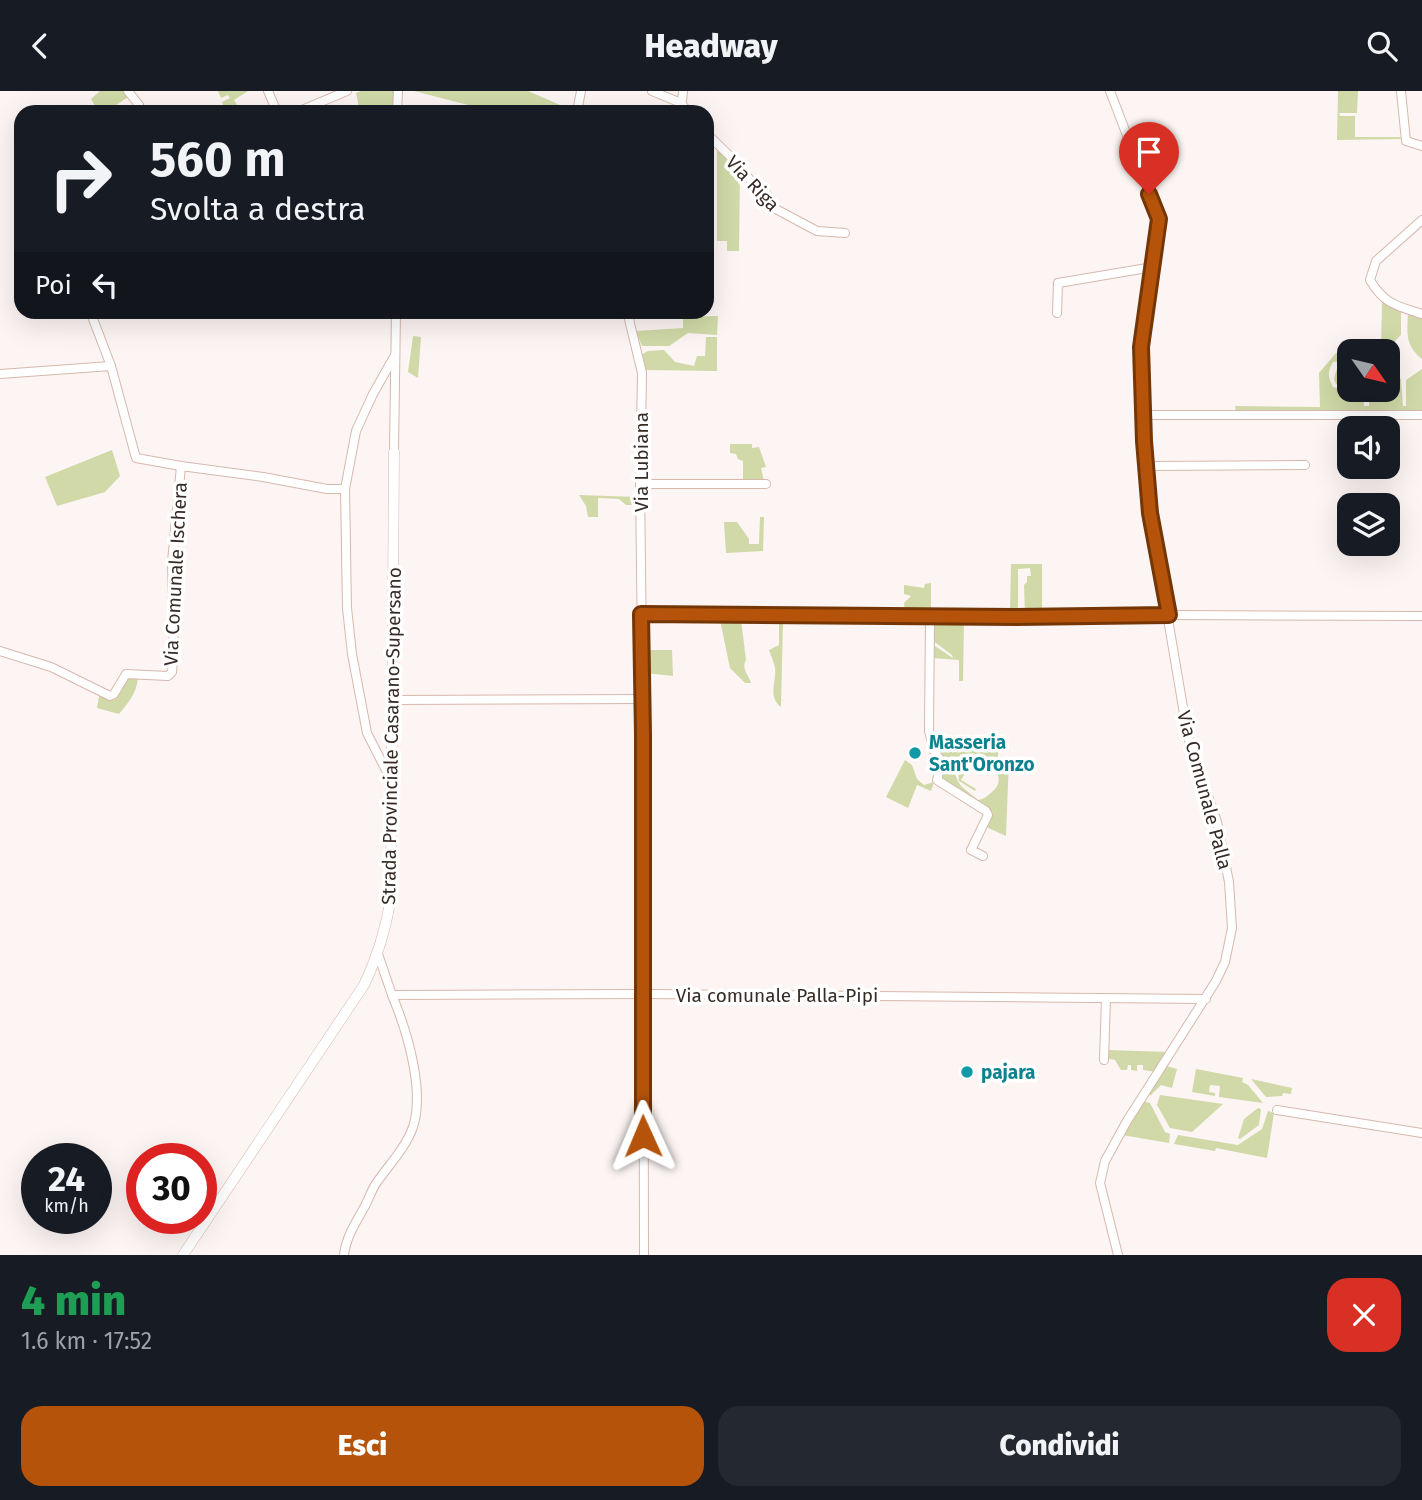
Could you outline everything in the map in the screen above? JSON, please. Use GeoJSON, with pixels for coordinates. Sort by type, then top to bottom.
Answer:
{"type":"FeatureCollection","features":[{"type":"Feature","properties":{"kind":"main road","name":"Strada Provinciale Casarano-Supersano"},"geometry":{"type":"LineString","coordinates":[[183,1255],[364,985],[386,927],[391,897],[394,452]]}},
{"type":"Feature","properties":{"kind":"street"},"geometry":{"type":"LineString","coordinates":[[128,91],[139,105]]}},
{"type":"Feature","properties":{"kind":"street"},"geometry":{"type":"LineString","coordinates":[[314,105],[347,91]]}},
{"type":"Feature","properties":{"kind":"street"},"geometry":{"type":"LineString","coordinates":[[652,91],[676,105]]}},
{"type":"Feature","properties":{"kind":"street","name":"Via Comunale Palla"},"geometry":{"type":"LineString","coordinates":[[1111,91],[1159,219],[1141,347],[1150,513],[1188,737],[1217,822],[1229,882],[1232,928],[1225,962],[1206,999],[1126,1121],[1105,1161],[1100,1183],[1118,1255]]}},
{"type":"Feature","properties":{"kind":"street"},"geometry":{"type":"LineString","coordinates":[[1401,91],[1406,141],[1422,146]]}},
{"type":"Feature","properties":{"kind":"street","name":"Via Riga"},"geometry":{"type":"LineString","coordinates":[[714,141],[767,195],[772,207],[817,231],[845,233]]}},
{"type":"Feature","properties":{"kind":"street"},"geometry":{"type":"LineString","coordinates":[[1422,220],[1376,261],[1370,280],[1382,298],[1422,314]]}},
{"type":"Feature","properties":{"kind":"street"},"geometry":{"type":"LineString","coordinates":[[1058,313],[1058,283],[1153,267]]}},
{"type":"Feature","properties":{"kind":"street"},"geometry":{"type":"LineString","coordinates":[[93,319],[111,366],[136,458],[181,466]]}},
{"type":"Feature","properties":{"kind":"street"},"geometry":{"type":"LineString","coordinates":[[394,452],[396,319]]}},
{"type":"Feature","properties":{"kind":"street","name":"Via Lubiana"},"geometry":{"type":"LineString","coordinates":[[629,319],[642,373],[640,484],[643,1255]]}},
{"type":"Feature","properties":{"kind":"street"},"geometry":{"type":"LineString","coordinates":[[392,782],[367,733],[352,654],[347,608],[345,489],[356,431],[395,355]]}},
{"type":"Feature","properties":{"kind":"street"},"geometry":{"type":"LineString","coordinates":[[0,374],[111,366]]}},
{"type":"Feature","properties":{"kind":"street"},"geometry":{"type":"LineString","coordinates":[[1143,415],[1422,415]]}},
{"type":"Feature","properties":{"kind":"street"},"geometry":{"type":"LineString","coordinates":[[1146,466],[1305,465]]}},
{"type":"Feature","properties":{"kind":"street","name":"Via Comunale Ischera"},"geometry":{"type":"LineString","coordinates":[[0,652],[51,667],[110,696],[126,674],[166,676],[170,674],[174,652],[172,562],[181,466],[327,489],[345,489]]}},
{"type":"Feature","properties":{"kind":"street"},"geometry":{"type":"LineString","coordinates":[[640,484],[766,484]]}},
{"type":"Feature","properties":{"kind":"street"},"geometry":{"type":"LineString","coordinates":[[641,614],[1422,616]]}},
{"type":"Feature","properties":{"kind":"street"},"geometry":{"type":"LineString","coordinates":[[930,616],[929,731],[934,751],[942,762],[937,780],[986,811],[988,815],[971,850],[983,856]]}},
{"type":"Feature","properties":{"kind":"street"},"geometry":{"type":"LineString","coordinates":[[394,701],[642,699]]}},
{"type":"Feature","properties":{"kind":"street"},"geometry":{"type":"LineString","coordinates":[[344,1255],[345,1243],[375,1185],[413,1128],[416,1101],[413,1065],[402,1018],[378,954]]}},
{"type":"Feature","properties":{"kind":"street","name":"Via comunale Palla-Pipi"},"geometry":{"type":"LineString","coordinates":[[392,995],[642,994],[1206,999]]}},
{"type":"Feature","properties":{"kind":"street"},"geometry":{"type":"LineString","coordinates":[[1104,1060],[1106,998]]}},
{"type":"Feature","properties":{"kind":"street"},"geometry":{"type":"LineString","coordinates":[[1277,1110],[1422,1133]]}},
{"type":"Feature","properties":{"kind":"green space"},"geometry":{"type":"Polygon","coordinates":[[[100,91],[124,91],[128,97],[116,105],[95,105],[91,99],[100,91]]]}},
{"type":"Feature","properties":{"kind":"green space"},"geometry":{"type":"Polygon","coordinates":[[[218,91],[248,91],[234,100],[237,105],[223,105],[222,102],[230,98],[228,95],[221,98],[218,91]]]}},
{"type":"Feature","properties":{"kind":"green space"},"geometry":{"type":"Polygon","coordinates":[[[393,91],[393,105],[359,105],[356,93],[393,91]]]}},
{"type":"Feature","properties":{"kind":"green space"},"geometry":{"type":"Polygon","coordinates":[[[414,91],[528,91],[560,105],[468,105],[414,91]]]}},
{"type":"Feature","properties":{"kind":"green space"},"geometry":{"type":"Polygon","coordinates":[[[1338,91],[1358,91],[1357,113],[1339,113],[1340,116],[1355,116],[1355,137],[1401,139],[1337,140],[1338,91]]]}},
{"type":"Feature","properties":{"kind":"green space"},"geometry":{"type":"Polygon","coordinates":[[[717,148],[740,171],[739,251],[727,251],[727,241],[717,241],[717,148]]]}},
{"type":"Feature","properties":{"kind":"green space"},"geometry":{"type":"Polygon","coordinates":[[[1382,301],[1401,312],[1401,335],[1397,339],[1381,339],[1382,301]]]}},
{"type":"Feature","properties":{"kind":"green space"},"geometry":{"type":"Polygon","coordinates":[[[1408,313],[1422,317],[1422,359],[1408,339],[1408,313]]]}},
{"type":"Feature","properties":{"kind":"green space"},"geometry":{"type":"Polygon","coordinates":[[[714,316],[718,316],[717,335],[688,333],[669,346],[642,346],[636,331],[683,328],[683,319],[714,319],[714,316]]]}},
{"type":"Feature","properties":{"kind":"green space"},"geometry":{"type":"Polygon","coordinates":[[[413,336],[421,337],[418,378],[408,372],[413,336]]]}},
{"type":"Feature","properties":{"kind":"green space"},"geometry":{"type":"Polygon","coordinates":[[[706,337],[717,337],[717,371],[645,370],[641,355],[648,351],[664,350],[675,362],[694,366],[697,356],[705,356],[706,337]]]}},
{"type":"Feature","properties":{"kind":"green space"},"geometry":{"type":"Polygon","coordinates":[[[1337,353],[1337,362],[1333,362],[1329,375],[1333,387],[1337,388],[1337,403],[1364,403],[1364,406],[1369,406],[1369,403],[1400,403],[1400,378],[1403,406],[1406,406],[1406,380],[1422,369],[1422,413],[1236,413],[1235,406],[1320,407],[1319,373],[1337,353]]]}},
{"type":"Feature","properties":{"kind":"green space"},"geometry":{"type":"Polygon","coordinates":[[[730,444],[752,444],[752,448],[759,447],[766,467],[761,468],[764,481],[743,481],[743,461],[738,459],[736,454],[730,453],[730,444]]]}},
{"type":"Feature","properties":{"kind":"green space"},"geometry":{"type":"Polygon","coordinates":[[[112,450],[120,476],[105,492],[57,506],[45,477],[112,450]]]}},
{"type":"Feature","properties":{"kind":"green space"},"geometry":{"type":"Polygon","coordinates":[[[579,495],[638,497],[638,502],[635,505],[626,505],[619,499],[598,498],[598,517],[588,517],[586,506],[579,495]]]}},
{"type":"Feature","properties":{"kind":"green space"},"geometry":{"type":"Polygon","coordinates":[[[760,517],[764,517],[763,551],[726,553],[724,522],[737,522],[749,539],[749,544],[759,544],[760,517]]]}},
{"type":"Feature","properties":{"kind":"green space"},"geometry":{"type":"Polygon","coordinates":[[[1011,564],[1042,564],[1042,613],[1025,613],[1024,585],[1027,576],[1031,576],[1030,568],[1018,569],[1018,613],[1010,612],[1011,564]]]}},
{"type":"Feature","properties":{"kind":"green space"},"geometry":{"type":"Polygon","coordinates":[[[931,583],[931,612],[905,612],[904,603],[911,596],[904,594],[904,585],[924,588],[925,584],[931,583]]]}},
{"type":"Feature","properties":{"kind":"green space"},"geometry":{"type":"Polygon","coordinates":[[[932,619],[964,619],[963,681],[959,681],[959,660],[932,658],[932,644],[953,658],[932,640],[932,619]]]}},
{"type":"Feature","properties":{"kind":"green space"},"geometry":{"type":"Polygon","coordinates":[[[720,620],[741,620],[745,668],[751,683],[745,683],[730,668],[720,620]]]}},
{"type":"Feature","properties":{"kind":"green space"},"geometry":{"type":"Polygon","coordinates":[[[783,621],[781,707],[774,698],[775,668],[769,650],[779,645],[779,622],[783,621]]]}},
{"type":"Feature","properties":{"kind":"green space"},"geometry":{"type":"Polygon","coordinates":[[[646,650],[672,650],[673,676],[645,673],[646,650]]]}},
{"type":"Feature","properties":{"kind":"green space"},"geometry":{"type":"Polygon","coordinates":[[[129,676],[138,678],[136,689],[119,714],[97,708],[99,696],[115,700],[122,683],[129,676]]]}},
{"type":"Feature","properties":{"kind":"green space"},"geometry":{"type":"Polygon","coordinates":[[[934,745],[998,747],[998,757],[1009,758],[1006,836],[984,826],[993,813],[940,781],[943,766],[951,769],[953,767],[962,787],[980,800],[996,787],[998,777],[994,767],[980,756],[944,758],[934,745]]]}},
{"type":"Feature","properties":{"kind":"green space"},"geometry":{"type":"Polygon","coordinates":[[[967,759],[982,763],[981,771],[969,767],[961,780],[976,789],[975,791],[959,781],[954,762],[967,759]]]}},
{"type":"Feature","properties":{"kind":"green space"},"geometry":{"type":"Polygon","coordinates":[[[905,760],[912,765],[917,779],[924,785],[934,782],[931,791],[917,785],[908,808],[886,797],[905,760]]]}},
{"type":"Feature","properties":{"kind":"green space"},"geometry":{"type":"Polygon","coordinates":[[[1107,1050],[1169,1052],[1156,1072],[1143,1070],[1143,1065],[1137,1065],[1137,1071],[1131,1070],[1131,1065],[1128,1065],[1127,1070],[1121,1070],[1115,1060],[1106,1058],[1107,1050]]]}},
{"type":"Feature","properties":{"kind":"green space"},"geometry":{"type":"Polygon","coordinates":[[[1166,1066],[1177,1069],[1172,1088],[1161,1085],[1150,1096],[1149,1091],[1166,1066]]]}},
{"type":"Feature","properties":{"kind":"green space"},"geometry":{"type":"Polygon","coordinates":[[[1196,1069],[1243,1078],[1242,1082],[1248,1085],[1263,1103],[1219,1097],[1220,1086],[1210,1085],[1209,1092],[1215,1093],[1215,1096],[1192,1092],[1196,1069]]]}},
{"type":"Feature","properties":{"kind":"green space"},"geometry":{"type":"Polygon","coordinates":[[[1251,1079],[1292,1088],[1291,1094],[1266,1097],[1251,1079]]]}},
{"type":"Feature","properties":{"kind":"green space"},"geometry":{"type":"Polygon","coordinates":[[[1160,1095],[1223,1104],[1192,1132],[1170,1128],[1157,1105],[1160,1095]]]}},
{"type":"Feature","properties":{"kind":"green space"},"geometry":{"type":"Polygon","coordinates":[[[1142,1101],[1150,1103],[1165,1132],[1170,1134],[1169,1143],[1122,1135],[1142,1101]]]}},
{"type":"Feature","properties":{"kind":"green space"},"geometry":{"type":"Polygon","coordinates":[[[1258,1108],[1261,1109],[1259,1125],[1238,1138],[1244,1119],[1258,1108]]]}},
{"type":"Feature","properties":{"kind":"green space"},"geometry":{"type":"Polygon","coordinates":[[[1268,1111],[1274,1113],[1267,1158],[1216,1148],[1215,1151],[1174,1144],[1178,1135],[1238,1145],[1262,1129],[1268,1111]]]}},
{"type":"Feature","properties":{"kind":"place","name":"Masseria Sant'Oronzo"},"geometry":{"type":"Point","coordinates":[915,753]}},
{"type":"Feature","properties":{"kind":"place","name":"pajara"},"geometry":{"type":"Point","coordinates":[967,1072]}},
{"type":"Feature","properties":{"kind":"route"},"geometry":{"type":"LineString","coordinates":[[643,1136],[641,614],[1016,617],[1169,615],[1150,513],[1144,441],[1141,347],[1159,219],[1149,194]]}}]}
